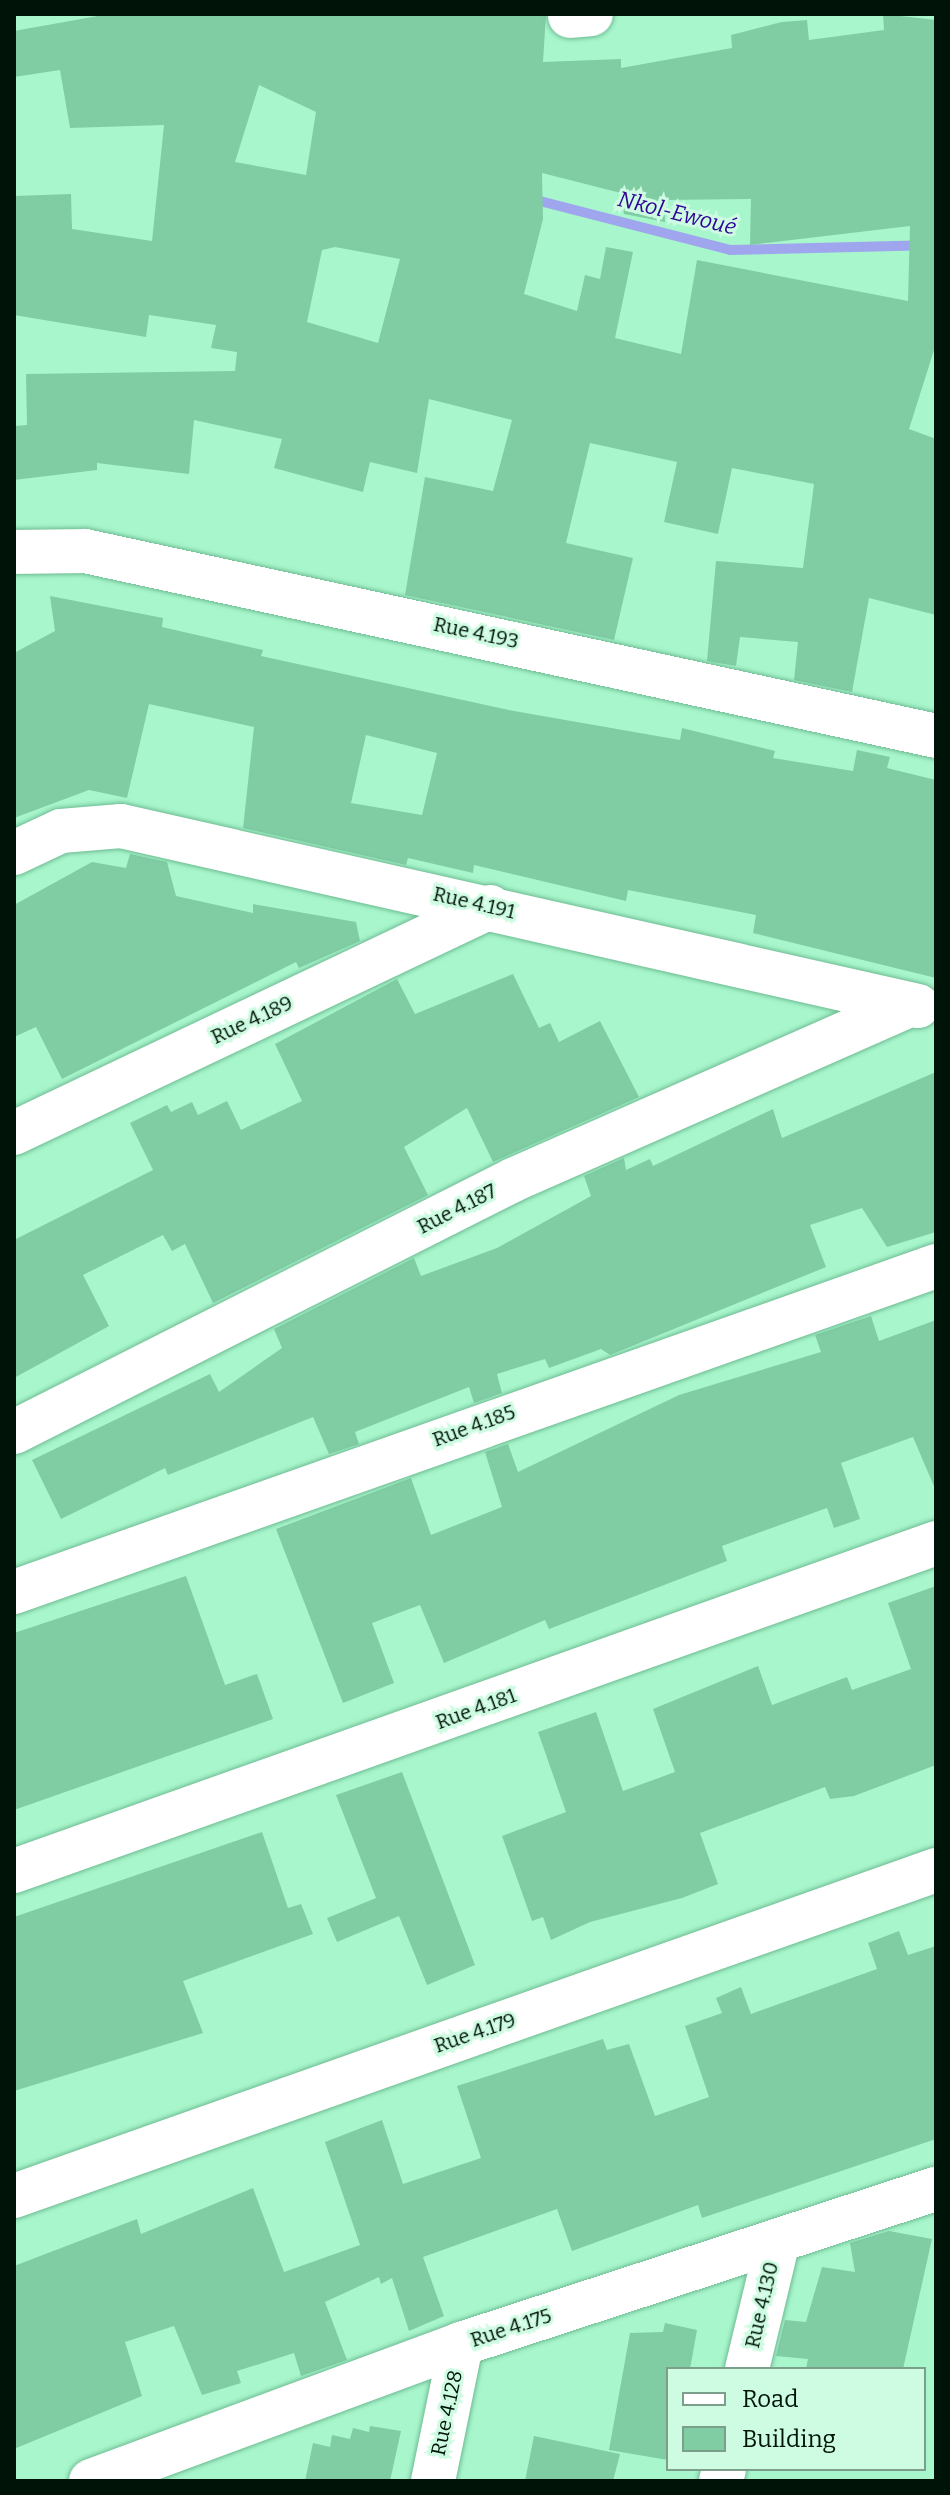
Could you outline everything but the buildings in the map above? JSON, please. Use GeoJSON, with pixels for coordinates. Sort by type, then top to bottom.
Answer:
{"type":"FeatureCollection","features":[{"type":"Feature","properties":{"kind":"street","name":"Rue 4.193"},"geometry":{"type":"LineString","coordinates":[[14,552],[85,551],[936,736]]}},
{"type":"Feature","properties":{"kind":"street","name":"Rue 4.191"},"geometry":{"type":"LineString","coordinates":[[14,853],[61,831],[121,826],[923,1007]]}},
{"type":"Feature","properties":{"kind":"street","name":"Rue 4.189"},"geometry":{"type":"LineString","coordinates":[[14,1133],[490,907]]}},
{"type":"Feature","properties":{"kind":"street","name":"Rue 4.187"},"geometry":{"type":"LineString","coordinates":[[14,1432],[513,1180],[923,1007]]}},
{"type":"Feature","properties":{"kind":"street","name":"Rue 4.185"},"geometry":{"type":"LineString","coordinates":[[14,1592],[936,1266]]}},
{"type":"Feature","properties":{"kind":"street","name":"Rue 4.181"},"geometry":{"type":"LineString","coordinates":[[14,1871],[936,1543]]}},
{"type":"Feature","properties":{"kind":"street","name":"Rue 4.179"},"geometry":{"type":"LineString","coordinates":[[14,2196],[936,1870]]}},
{"type":"Feature","properties":{"kind":"street","name":"Rue 4.175"},"geometry":{"type":"LineString","coordinates":[[91,2481],[168,2468],[461,2344],[936,2189]]}},
{"type":"Feature","properties":{"kind":"street","name":"Rue 4.130"},"geometry":{"type":"LineString","coordinates":[[747,2367],[778,2241]]}},
{"type":"Feature","properties":{"kind":"street","name":"Rue 4.128"},"geometry":{"type":"LineString","coordinates":[[433,2481],[461,2344]]}},
{"type":"Feature","properties":{"kind":"waterway","name":"Nkol-Ewoué"},"geometry":{"type":"LineString","coordinates":[[532,199],[730,250],[936,245]]}}]}
